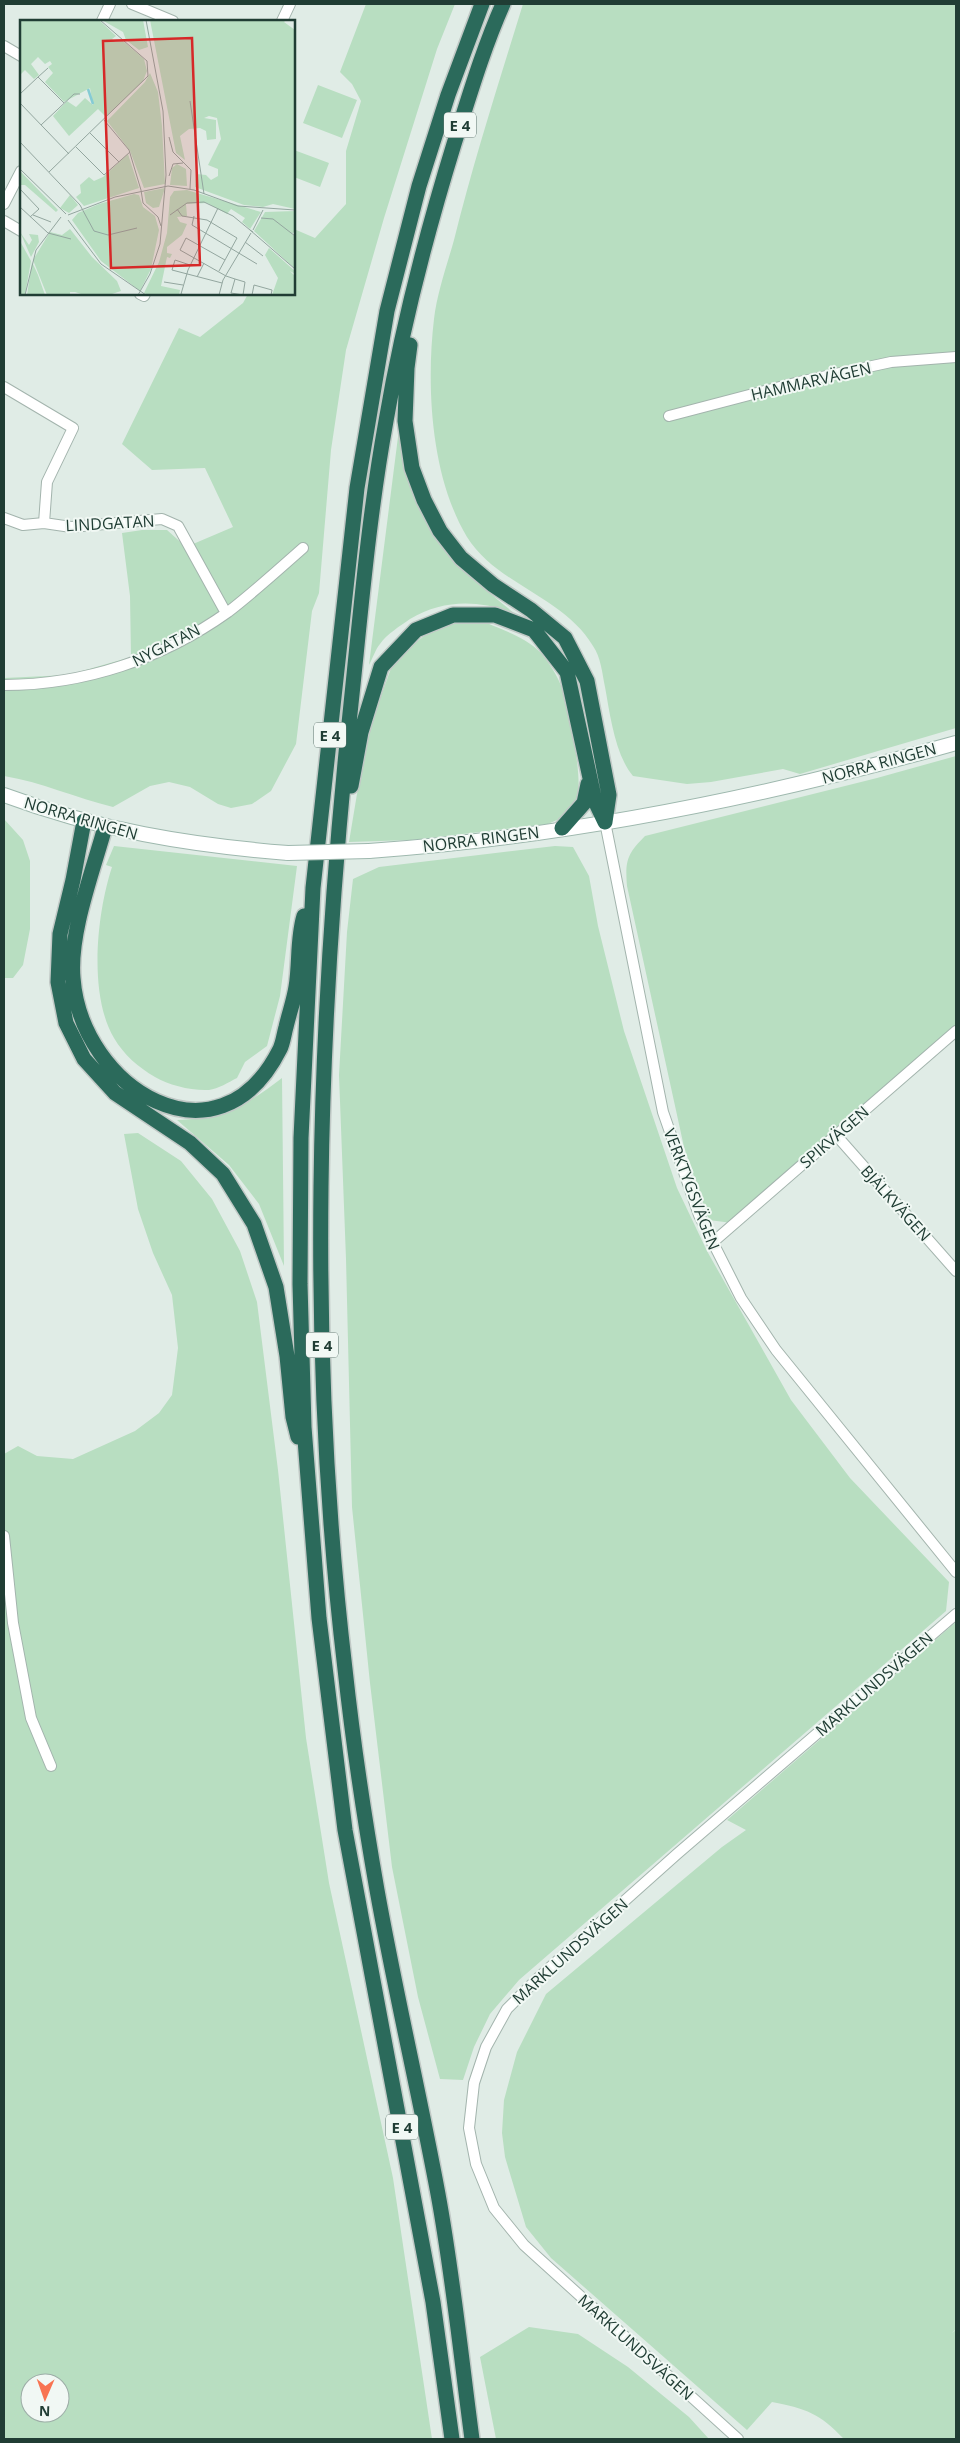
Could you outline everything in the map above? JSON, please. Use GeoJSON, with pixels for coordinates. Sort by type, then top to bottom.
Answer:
{"type":"FeatureCollection","features":[{"type":"Feature","properties":{"kind":"highway","name":"E 4"},"geometry":{"type":"LineString","coordinates":[[452,2439],[434,2302],[345,1830],[320,1618],[308,1483],[300,1284],[301,1177],[313,888],[356,488],[387,311],[419,186],[448,94],[482,4]]}},
{"type":"Feature","properties":{"kind":"highway","name":"E 4"},"geometry":{"type":"LineString","coordinates":[[472,2439],[439,2197],[377,1892],[358,1772],[333,1548],[324,1395],[320,1267],[329,979],[340,823],[364,579],[385,424],[422,247],[473,82],[503,4]]}},
{"type":"Feature","properties":{"kind":"highway","name":"E 4"},"geometry":{"type":"LineString","coordinates":[[422,247],[406,368],[405,421],[412,468],[424,500],[440,531],[461,558],[492,585],[530,610],[565,638],[587,680],[609,795],[604,822]]}},
{"type":"Feature","properties":{"kind":"highway","name":"E 4"},"geometry":{"type":"LineString","coordinates":[[340,823],[350,796],[361,732],[381,667],[416,630],[453,615],[495,615],[534,630],[567,672],[590,781],[595,801],[604,822]]}},
{"type":"Feature","properties":{"kind":"highway"},"geometry":{"type":"LineString","coordinates":[[562,828],[580,809],[590,781]]}},
{"type":"Feature","properties":{"kind":"highway","name":"E 4"},"geometry":{"type":"LineString","coordinates":[[84,821],[60,934],[58,982],[66,1023],[84,1059],[115,1093],[190,1143],[223,1174],[254,1224],[276,1287],[287,1356],[293,1417],[308,1483]]}},
{"type":"Feature","properties":{"kind":"highway","name":"E 4"},"geometry":{"type":"LineString","coordinates":[[105,827],[75,941],[72,977],[76,1000],[94,1046],[108,1066],[144,1095],[178,1110],[200,1111],[224,1105],[253,1088],[280,1048],[296,987],[301,927],[313,888]]}},
{"type":"Feature","properties":{"kind":"main road","name":"NORRA RINGEN"},"geometry":{"type":"LineString","coordinates":[[4,795],[84,821],[146,836],[228,848],[288,853],[369,851],[562,828],[661,813],[886,763],[956,743]]}},
{"type":"Feature","properties":{"kind":"street"},"geometry":{"type":"LineString","coordinates":[[102,20],[110,4]]}},
{"type":"Feature","properties":{"kind":"street"},"geometry":{"type":"LineString","coordinates":[[132,4],[171,20]]}},
{"type":"Feature","properties":{"kind":"street"},"geometry":{"type":"LineString","coordinates":[[282,20],[290,4]]}},
{"type":"Feature","properties":{"kind":"street"},"geometry":{"type":"LineString","coordinates":[[4,46],[20,55]]}},
{"type":"Feature","properties":{"kind":"street"},"geometry":{"type":"LineString","coordinates":[[4,204],[20,173]]}},
{"type":"Feature","properties":{"kind":"street"},"geometry":{"type":"LineString","coordinates":[[4,221],[20,230]]}},
{"type":"Feature","properties":{"kind":"street","name":"HAMMARVÄGEN"},"geometry":{"type":"LineString","coordinates":[[669,416],[799,382],[882,364],[956,357]]}},
{"type":"Feature","properties":{"kind":"street"},"geometry":{"type":"LineString","coordinates":[[4,387],[73,428],[47,482],[44,524]]}},
{"type":"Feature","properties":{"kind":"street","name":"LINDGATAN"},"geometry":{"type":"LineString","coordinates":[[4,518],[23,525],[44,524],[71,527],[162,519],[178,526],[226,613]]}},
{"type":"Feature","properties":{"kind":"street","name":"NYGATAN"},"geometry":{"type":"LineString","coordinates":[[4,685],[57,682],[116,670],[172,645],[226,613],[303,548]]}},
{"type":"Feature","properties":{"kind":"street","name":"VERKTYGSVÄGEN"},"geometry":{"type":"LineString","coordinates":[[604,822],[663,1112],[699,1216],[741,1298],[776,1350],[956,1572]]}},
{"type":"Feature","properties":{"kind":"street","name":"SPIKVÄGEN"},"geometry":{"type":"LineString","coordinates":[[712,1243],[956,1031]]}},
{"type":"Feature","properties":{"kind":"street","name":"BJÄLKVÄGEN"},"geometry":{"type":"LineString","coordinates":[[836,1136],[956,1271]]}},
{"type":"Feature","properties":{"kind":"street"},"geometry":{"type":"LineString","coordinates":[[4,1536],[13,1623],[31,1718],[50,1766]]}},
{"type":"Feature","properties":{"kind":"street","name":"MARKLUNDSVÄGEN"},"geometry":{"type":"LineString","coordinates":[[738,2439],[524,2245],[494,2208],[476,2164],[469,2128],[474,2083],[486,2047],[507,2009],[537,1979],[677,1854],[956,1614]]}},
{"type":"Feature","properties":{"kind":"green space"},"geometry":{"type":"Polygon","coordinates":[[[366,4],[455,4],[437,49],[384,218],[346,350],[331,450],[319,593],[312,611],[296,744],[271,791],[252,804],[231,808],[218,804],[190,787],[169,782],[150,786],[113,807],[31,782],[4,776],[4,678],[68,675],[131,657],[130,596],[122,533],[142,530],[167,530],[186,547],[233,527],[205,468],[152,470],[122,444],[179,328],[200,337],[243,303],[247,295],[295,295],[295,229],[315,238],[346,204],[346,151],[361,101],[352,84],[340,72],[366,4]]]}},
{"type":"Feature","properties":{"kind":"green space"},"geometry":{"type":"Polygon","coordinates":[[[523,4],[956,4],[956,728],[800,774],[783,769],[711,782],[687,784],[633,776],[618,746],[611,721],[601,665],[593,646],[580,629],[565,615],[495,567],[467,537],[455,513],[446,487],[434,431],[431,373],[435,309],[487,121],[523,4]]]}},
{"type":"Feature","properties":{"kind":"green space"},"geometry":{"type":"Polygon","coordinates":[[[318,85],[357,100],[342,138],[303,123],[318,85]]]}},
{"type":"Feature","properties":{"kind":"green space"},"geometry":{"type":"Polygon","coordinates":[[[295,150],[329,163],[320,187],[295,177],[295,150]]]}},
{"type":"Feature","properties":{"kind":"green space"},"geometry":{"type":"Polygon","coordinates":[[[399,429],[405,471],[424,514],[449,551],[463,567],[514,613],[474,604],[448,605],[423,612],[410,619],[383,640],[369,665],[399,429]]]}},
{"type":"Feature","properties":{"kind":"green space"},"geometry":{"type":"Polygon","coordinates":[[[487,623],[516,635],[529,643],[546,659],[557,678],[563,692],[575,744],[579,781],[576,805],[567,815],[548,824],[411,840],[349,842],[363,758],[372,721],[394,660],[424,636],[450,624],[487,623]]]}},
{"type":"Feature","properties":{"kind":"green space"},"geometry":{"type":"Polygon","coordinates":[[[956,756],[956,1026],[732,1223],[709,1220],[684,1147],[627,886],[626,870],[628,858],[645,836],[877,778],[956,756]]]}},
{"type":"Feature","properties":{"kind":"green space"},"geometry":{"type":"Polygon","coordinates":[[[4,819],[23,840],[30,861],[30,929],[23,965],[13,978],[4,978],[4,819]]]}},
{"type":"Feature","properties":{"kind":"green space"},"geometry":{"type":"Polygon","coordinates":[[[114,846],[297,866],[280,996],[267,1046],[245,1062],[237,1078],[220,1087],[209,1090],[188,1088],[173,1085],[155,1077],[137,1065],[122,1050],[106,1020],[98,977],[99,930],[102,907],[112,867],[106,865],[114,846]]]}},
{"type":"Feature","properties":{"kind":"green space"},"geometry":{"type":"Polygon","coordinates":[[[555,846],[573,847],[589,876],[598,926],[624,1031],[677,1188],[707,1251],[791,1400],[850,1478],[949,1582],[946,1611],[519,1980],[490,2014],[474,2047],[463,2080],[440,2079],[418,1997],[392,1867],[370,1683],[352,1507],[339,1075],[347,932],[353,879],[379,867],[555,846]]]}},
{"type":"Feature","properties":{"kind":"green space"},"geometry":{"type":"Polygon","coordinates":[[[282,1078],[284,1266],[259,1204],[229,1165],[177,1120],[207,1117],[233,1109],[257,1096],[282,1078]]]}},
{"type":"Feature","properties":{"kind":"green space"},"geometry":{"type":"Polygon","coordinates":[[[138,1133],[181,1161],[212,1199],[240,1251],[257,1302],[278,1470],[306,1738],[329,1883],[393,2178],[432,2439],[4,2439],[4,1454],[18,1446],[37,1456],[73,1459],[135,1431],[159,1413],[172,1395],[178,1348],[172,1295],[153,1253],[138,1209],[124,1134],[138,1133]]]}},
{"type":"Feature","properties":{"kind":"green space"},"geometry":{"type":"Polygon","coordinates":[[[956,1622],[956,2329],[952,2333],[956,2330],[956,2439],[844,2439],[827,2423],[812,2413],[772,2402],[747,2430],[551,2258],[526,2227],[505,2157],[502,2133],[504,2100],[517,2052],[546,1994],[722,1847],[746,1830],[727,1820],[956,1622]]]}},
{"type":"Feature","properties":{"kind":"green space"},"geometry":{"type":"Polygon","coordinates":[[[529,2327],[578,2334],[628,2367],[689,2417],[709,2439],[496,2439],[480,2357],[529,2327]]]}}]}
